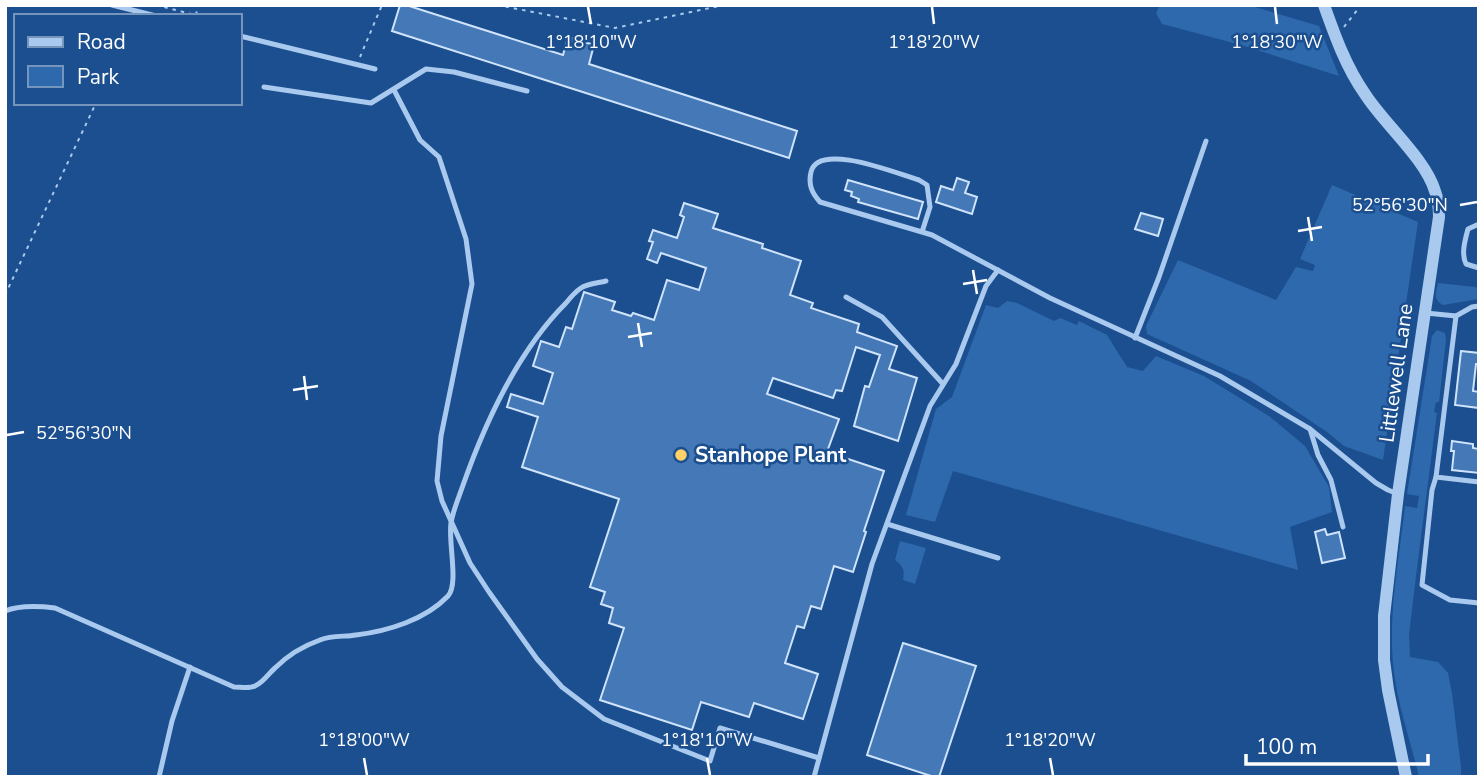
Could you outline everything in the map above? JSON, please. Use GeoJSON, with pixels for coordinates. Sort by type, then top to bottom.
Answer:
{"type":"FeatureCollection","features":[{"type":"Feature","properties":{"kind":"street","name":"Littlewell Lane"},"geometry":{"type":"LineString","coordinates":[[1324,5],[1352,74],[1366,96],[1420,163],[1435,189],[1438,204],[1439,218],[1398,494],[1383,641],[1388,690],[1406,777]]}},
{"type":"Feature","properties":{"kind":"lane"},"geometry":{"type":"LineString","coordinates":[[112,5],[148,14]]}},
{"type":"Feature","properties":{"kind":"lane"},"geometry":{"type":"LineString","coordinates":[[242,36],[375,69]]}},
{"type":"Feature","properties":{"kind":"lane"},"geometry":{"type":"LineString","coordinates":[[264,87],[371,103],[426,69],[454,72],[527,91]]}},
{"type":"Feature","properties":{"kind":"lane"},"geometry":{"type":"LineString","coordinates":[[394,90],[420,140],[439,157],[466,239],[472,284],[441,436],[437,481],[442,501],[470,563],[537,659],[562,687],[604,719],[710,761],[720,727],[819,758]]}},
{"type":"Feature","properties":{"kind":"lane"},"geometry":{"type":"LineString","coordinates":[[1135,338],[1206,141]]}},
{"type":"Feature","properties":{"kind":"lane"},"geometry":{"type":"LineString","coordinates":[[922,232],[930,207],[927,185],[919,180],[840,159],[826,158],[817,161],[812,167],[812,193],[820,202],[922,232],[932,234],[1050,298],[1220,376],[1310,429],[1376,483],[1398,494]]}},
{"type":"Feature","properties":{"kind":"lane"},"geometry":{"type":"LineString","coordinates":[[1479,224],[1468,229],[1463,259],[1466,264],[1479,268]]}},
{"type":"Feature","properties":{"kind":"lane"},"geometry":{"type":"LineString","coordinates":[[814,777],[872,564],[930,406],[956,364],[986,286],[998,270]]}},
{"type":"Feature","properties":{"kind":"lane"},"geometry":{"type":"LineString","coordinates":[[5,611],[28,607],[55,608],[234,687],[252,687],[262,682],[292,654],[318,640],[394,628],[421,615],[453,590],[449,538],[451,521],[468,470],[494,410],[549,320],[582,287],[606,281]]}},
{"type":"Feature","properties":{"kind":"lane"},"geometry":{"type":"LineString","coordinates":[[846,298],[882,317],[943,384]]}},
{"type":"Feature","properties":{"kind":"lane"},"geometry":{"type":"LineString","coordinates":[[1424,312],[1456,316],[1479,306]]}},
{"type":"Feature","properties":{"kind":"lane"},"geometry":{"type":"LineString","coordinates":[[1456,316],[1422,585],[1450,600],[1479,603]]}},
{"type":"Feature","properties":{"kind":"lane"},"geometry":{"type":"LineString","coordinates":[[1310,429],[1318,455],[1331,480],[1343,527]]}},
{"type":"Feature","properties":{"kind":"lane"},"geometry":{"type":"LineString","coordinates":[[1436,477],[1479,482]]}},
{"type":"Feature","properties":{"kind":"lane"},"geometry":{"type":"LineString","coordinates":[[887,524],[998,558]]}},
{"type":"Feature","properties":{"kind":"lane"},"geometry":{"type":"LineString","coordinates":[[159,777],[172,721],[190,667]]}},
{"type":"Feature","properties":{"kind":"path"},"geometry":{"type":"LineString","coordinates":[[156,5],[194,14]]}},
{"type":"Feature","properties":{"kind":"path"},"geometry":{"type":"LineString","coordinates":[[359,60],[382,5]]}},
{"type":"Feature","properties":{"kind":"path"},"geometry":{"type":"LineString","coordinates":[[497,5],[615,28],[724,5]]}},
{"type":"Feature","properties":{"kind":"path"},"geometry":{"type":"LineString","coordinates":[[1334,33],[1345,26],[1360,5]]}},
{"type":"Feature","properties":{"kind":"path"},"geometry":{"type":"LineString","coordinates":[[5,295],[95,105]]}},
{"type":"Feature","properties":{"kind":"green space"},"geometry":{"type":"Polygon","coordinates":[[[1160,5],[1248,5],[1319,26],[1339,76],[1241,45],[1162,24],[1156,13],[1160,5]]]}},
{"type":"Feature","properties":{"kind":"green space"},"geometry":{"type":"Polygon","coordinates":[[[1332,185],[1418,222],[1383,460],[1344,446],[1251,381],[1147,334],[1146,326],[1178,260],[1276,300],[1296,267],[1313,271],[1315,265],[1300,259],[1332,185]]]}},
{"type":"Feature","properties":{"kind":"green space"},"geometry":{"type":"Polygon","coordinates":[[[1438,283],[1476,287],[1479,299],[1443,305],[1436,298],[1438,283]]]}},
{"type":"Feature","properties":{"kind":"green space"},"geometry":{"type":"Polygon","coordinates":[[[1007,301],[1054,321],[1060,318],[1077,325],[1079,321],[1107,335],[1127,367],[1143,371],[1156,356],[1204,376],[1269,416],[1305,446],[1329,487],[1332,512],[1290,527],[1298,570],[953,471],[935,522],[906,515],[936,409],[952,397],[986,305],[998,308],[1007,301]]]}},
{"type":"Feature","properties":{"kind":"green space"},"geometry":{"type":"Polygon","coordinates":[[[1437,330],[1445,333],[1446,340],[1439,402],[1436,402],[1434,412],[1437,413],[1409,635],[1410,657],[1438,662],[1448,673],[1461,777],[1419,777],[1398,698],[1392,651],[1395,589],[1405,506],[1417,508],[1419,496],[1407,494],[1432,336],[1437,330]]]}},
{"type":"Feature","properties":{"kind":"green space"},"geometry":{"type":"Polygon","coordinates":[[[900,541],[926,548],[915,584],[903,580],[903,568],[895,560],[900,541]]]}},
{"type":"Feature","properties":{"kind":"building"},"geometry":{"type":"Polygon","coordinates":[[[400,5],[563,55],[568,37],[594,45],[589,64],[797,131],[789,158],[392,31],[400,5]]]}},
{"type":"Feature","properties":{"kind":"building"},"geometry":{"type":"Polygon","coordinates":[[[957,178],[969,182],[965,193],[977,197],[972,214],[936,202],[941,186],[953,190],[957,178]]]}},
{"type":"Feature","properties":{"kind":"building"},"geometry":{"type":"Polygon","coordinates":[[[848,180],[923,202],[918,219],[858,202],[859,199],[851,196],[852,192],[845,190],[848,180]]]}},
{"type":"Feature","properties":{"kind":"building","name":"Stanhope Plant"},"geometry":{"type":"Polygon","coordinates":[[[684,203],[718,214],[713,228],[763,244],[762,248],[801,261],[790,295],[813,303],[811,308],[859,324],[857,332],[897,346],[889,369],[917,378],[898,441],[854,426],[865,386],[869,387],[880,355],[856,347],[842,391],[836,390],[833,398],[773,378],[767,394],[839,419],[827,452],[884,471],[853,572],[834,566],[821,609],[811,606],[804,628],[797,626],[785,663],[818,674],[803,719],[754,703],[749,717],[701,702],[692,730],[600,700],[624,628],[609,623],[613,608],[601,604],[605,592],[590,587],[619,499],[522,467],[538,417],[507,407],[511,394],[543,404],[553,373],[533,366],[541,341],[559,347],[566,327],[572,329],[584,292],[615,302],[612,310],[654,320],[667,280],[699,290],[706,268],[661,253],[657,263],[647,259],[653,242],[649,241],[653,230],[677,238],[684,217],[680,215],[684,203]]]}},
{"type":"Feature","properties":{"kind":"building"},"geometry":{"type":"Polygon","coordinates":[[[1141,213],[1163,219],[1158,236],[1135,229],[1141,213]]]}},
{"type":"Feature","properties":{"kind":"building"},"geometry":{"type":"Polygon","coordinates":[[[1461,351],[1479,353],[1473,391],[1479,392],[1479,408],[1455,405],[1461,351]]]}},
{"type":"Feature","properties":{"kind":"building"},"geometry":{"type":"Polygon","coordinates":[[[1452,441],[1473,444],[1473,448],[1479,449],[1479,473],[1452,470],[1452,441]]]}},
{"type":"Feature","properties":{"kind":"building"},"geometry":{"type":"Polygon","coordinates":[[[1325,529],[1327,535],[1339,532],[1345,558],[1322,563],[1315,532],[1325,529]]]}},
{"type":"Feature","properties":{"kind":"building"},"geometry":{"type":"Polygon","coordinates":[[[903,643],[976,666],[939,777],[867,755],[903,643]]]}},
{"type":"Feature","properties":{"kind":"place","name":"Stanhope Plant"},"geometry":{"type":"Point","coordinates":[681,455]}}]}
